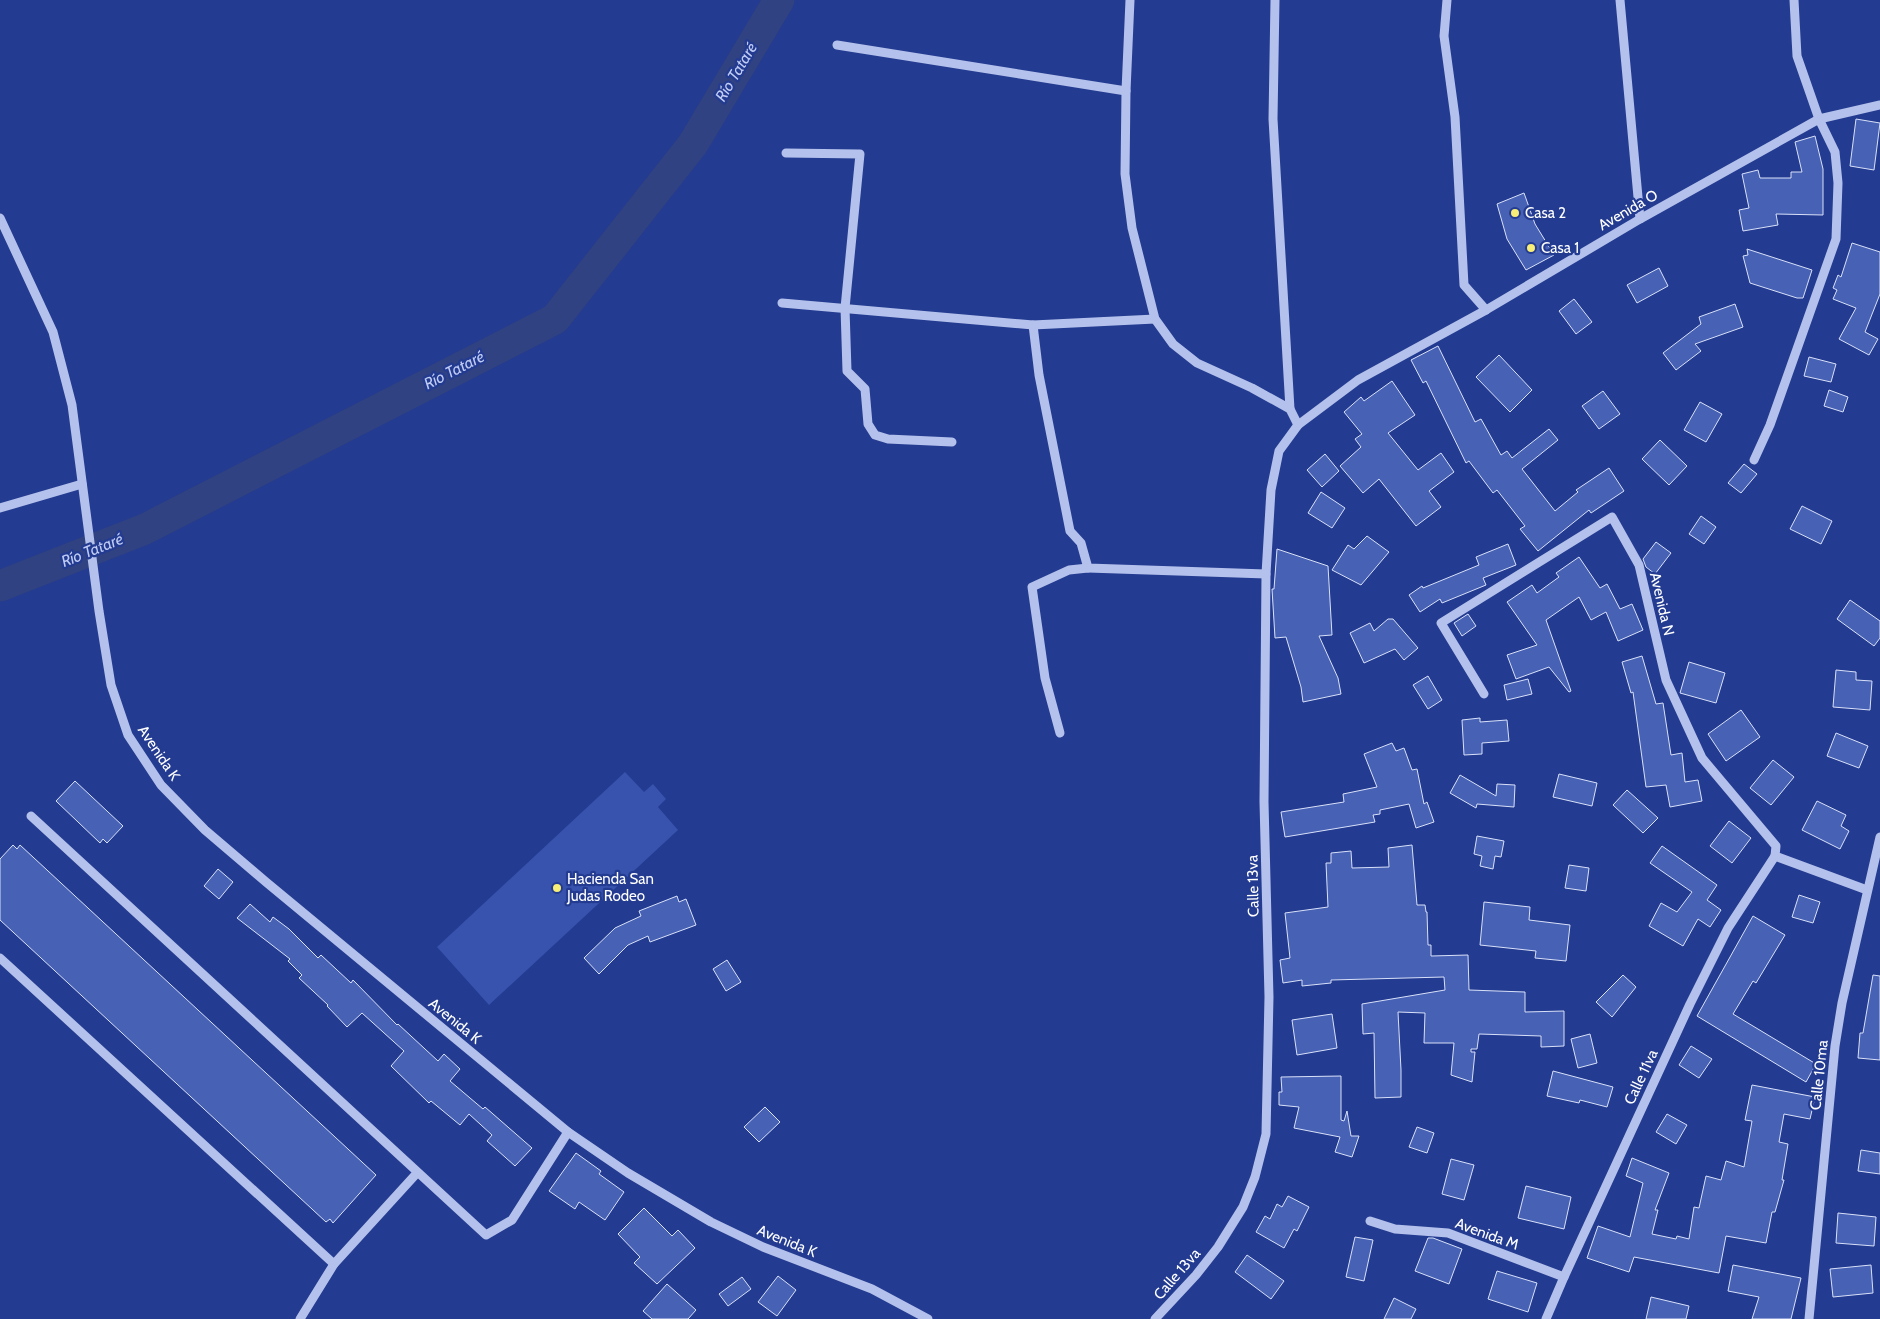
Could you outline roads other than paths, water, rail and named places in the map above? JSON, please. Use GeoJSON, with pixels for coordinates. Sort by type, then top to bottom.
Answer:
{"type":"FeatureCollection","features":[{"type":"Feature","properties":{"kind":"street"},"geometry":{"type":"LineString","coordinates":[[1130,0],[1125,174],[1132,228],[1155,319],[1173,344],[1197,363],[1252,388],[1290,410]]}},
{"type":"Feature","properties":{"kind":"street"},"geometry":{"type":"LineString","coordinates":[[1275,0],[1273,119],[1290,410],[1298,425]]}},
{"type":"Feature","properties":{"kind":"street"},"geometry":{"type":"LineString","coordinates":[[1447,0],[1444,36],[1455,117],[1464,285],[1486,310]]}},
{"type":"Feature","properties":{"kind":"street"},"geometry":{"type":"LineString","coordinates":[[1620,0],[1640,219]]}},
{"type":"Feature","properties":{"kind":"street"},"geometry":{"type":"LineString","coordinates":[[1754,460],[1770,425],[1836,239],[1838,183],[1835,152],[1819,119],[1797,56],[1794,0]]}},
{"type":"Feature","properties":{"kind":"street"},"geometry":{"type":"LineString","coordinates":[[837,45],[1126,91]]}},
{"type":"Feature","properties":{"kind":"street","name":"Avenida O"},"geometry":{"type":"LineString","coordinates":[[1298,425],[1358,380],[1486,310],[1640,219],[1819,119],[1880,105]]}},
{"type":"Feature","properties":{"kind":"street"},"geometry":{"type":"LineString","coordinates":[[786,153],[860,154],[845,308],[847,371],[865,389],[868,424],[875,435],[888,439],[952,442]]}},
{"type":"Feature","properties":{"kind":"street","name":"Avenida K"},"geometry":{"type":"LineString","coordinates":[[0,218],[53,332],[72,405],[98,611],[111,685],[128,735],[161,785],[205,830],[568,1132],[628,1173],[711,1222],[763,1247],[872,1289],[928,1319]]}},
{"type":"Feature","properties":{"kind":"street"},"geometry":{"type":"LineString","coordinates":[[782,303],[1033,325],[1155,319]]}},
{"type":"Feature","properties":{"kind":"street"},"geometry":{"type":"LineString","coordinates":[[1033,325],[1039,375],[1070,531],[1081,543],[1088,568]]}},
{"type":"Feature","properties":{"kind":"street","name":"Calle 13va"},"geometry":{"type":"LineString","coordinates":[[1155,1319],[1213,1254],[1243,1207],[1255,1177],[1266,1134],[1269,997],[1264,793],[1266,574],[1271,490],[1279,451],[1298,425]]}},
{"type":"Feature","properties":{"kind":"street"},"geometry":{"type":"LineString","coordinates":[[0,508],[82,484]]}},
{"type":"Feature","properties":{"kind":"street","name":"Avenida N"},"geometry":{"type":"LineString","coordinates":[[1484,694],[1441,623],[1612,517],[1639,566],[1666,680],[1702,758],[1776,846],[1775,856]]}},
{"type":"Feature","properties":{"kind":"street"},"geometry":{"type":"LineString","coordinates":[[1060,733],[1045,678],[1032,587],[1069,570],[1088,568],[1266,574]]}},
{"type":"Feature","properties":{"kind":"street"},"geometry":{"type":"LineString","coordinates":[[31,816],[486,1235],[512,1220],[568,1132]]}},
{"type":"Feature","properties":{"kind":"street","name":"Calle 10ma"},"geometry":{"type":"LineString","coordinates":[[1809,1319],[1835,1046],[1842,1003],[1866,890],[1880,837]]}},
{"type":"Feature","properties":{"kind":"street"},"geometry":{"type":"LineString","coordinates":[[1775,856],[1866,890]]}},
{"type":"Feature","properties":{"kind":"street","name":"Calle 11va"},"geometry":{"type":"LineString","coordinates":[[1546,1319],[1564,1276],[1690,1004],[1728,928],[1775,856]]}},
{"type":"Feature","properties":{"kind":"street"},"geometry":{"type":"LineString","coordinates":[[0,958],[334,1264]]}},
{"type":"Feature","properties":{"kind":"street"},"geometry":{"type":"LineString","coordinates":[[300,1319],[334,1264],[417,1173]]}},
{"type":"Feature","properties":{"kind":"street","name":"Avenida M"},"geometry":{"type":"LineString","coordinates":[[1370,1221],[1395,1229],[1448,1233],[1564,1276]]}},
{"type":"Feature","properties":{"kind":"waterway","name":"Río Tataré"},"geometry":{"type":"LineString","coordinates":[[0,586],[145,529],[555,319],[693,144],[779,0]]}},
{"type":"Feature","properties":{"kind":"place","name":"Casa 2"},"geometry":{"type":"Point","coordinates":[1515,213]}},
{"type":"Feature","properties":{"kind":"place","name":"Casa 1"},"geometry":{"type":"Point","coordinates":[1531,248]}},
{"type":"Feature","properties":{"kind":"place","name":"Hacienda San Judas Rodeo"},"geometry":{"type":"Point","coordinates":[557,888]}}]}
